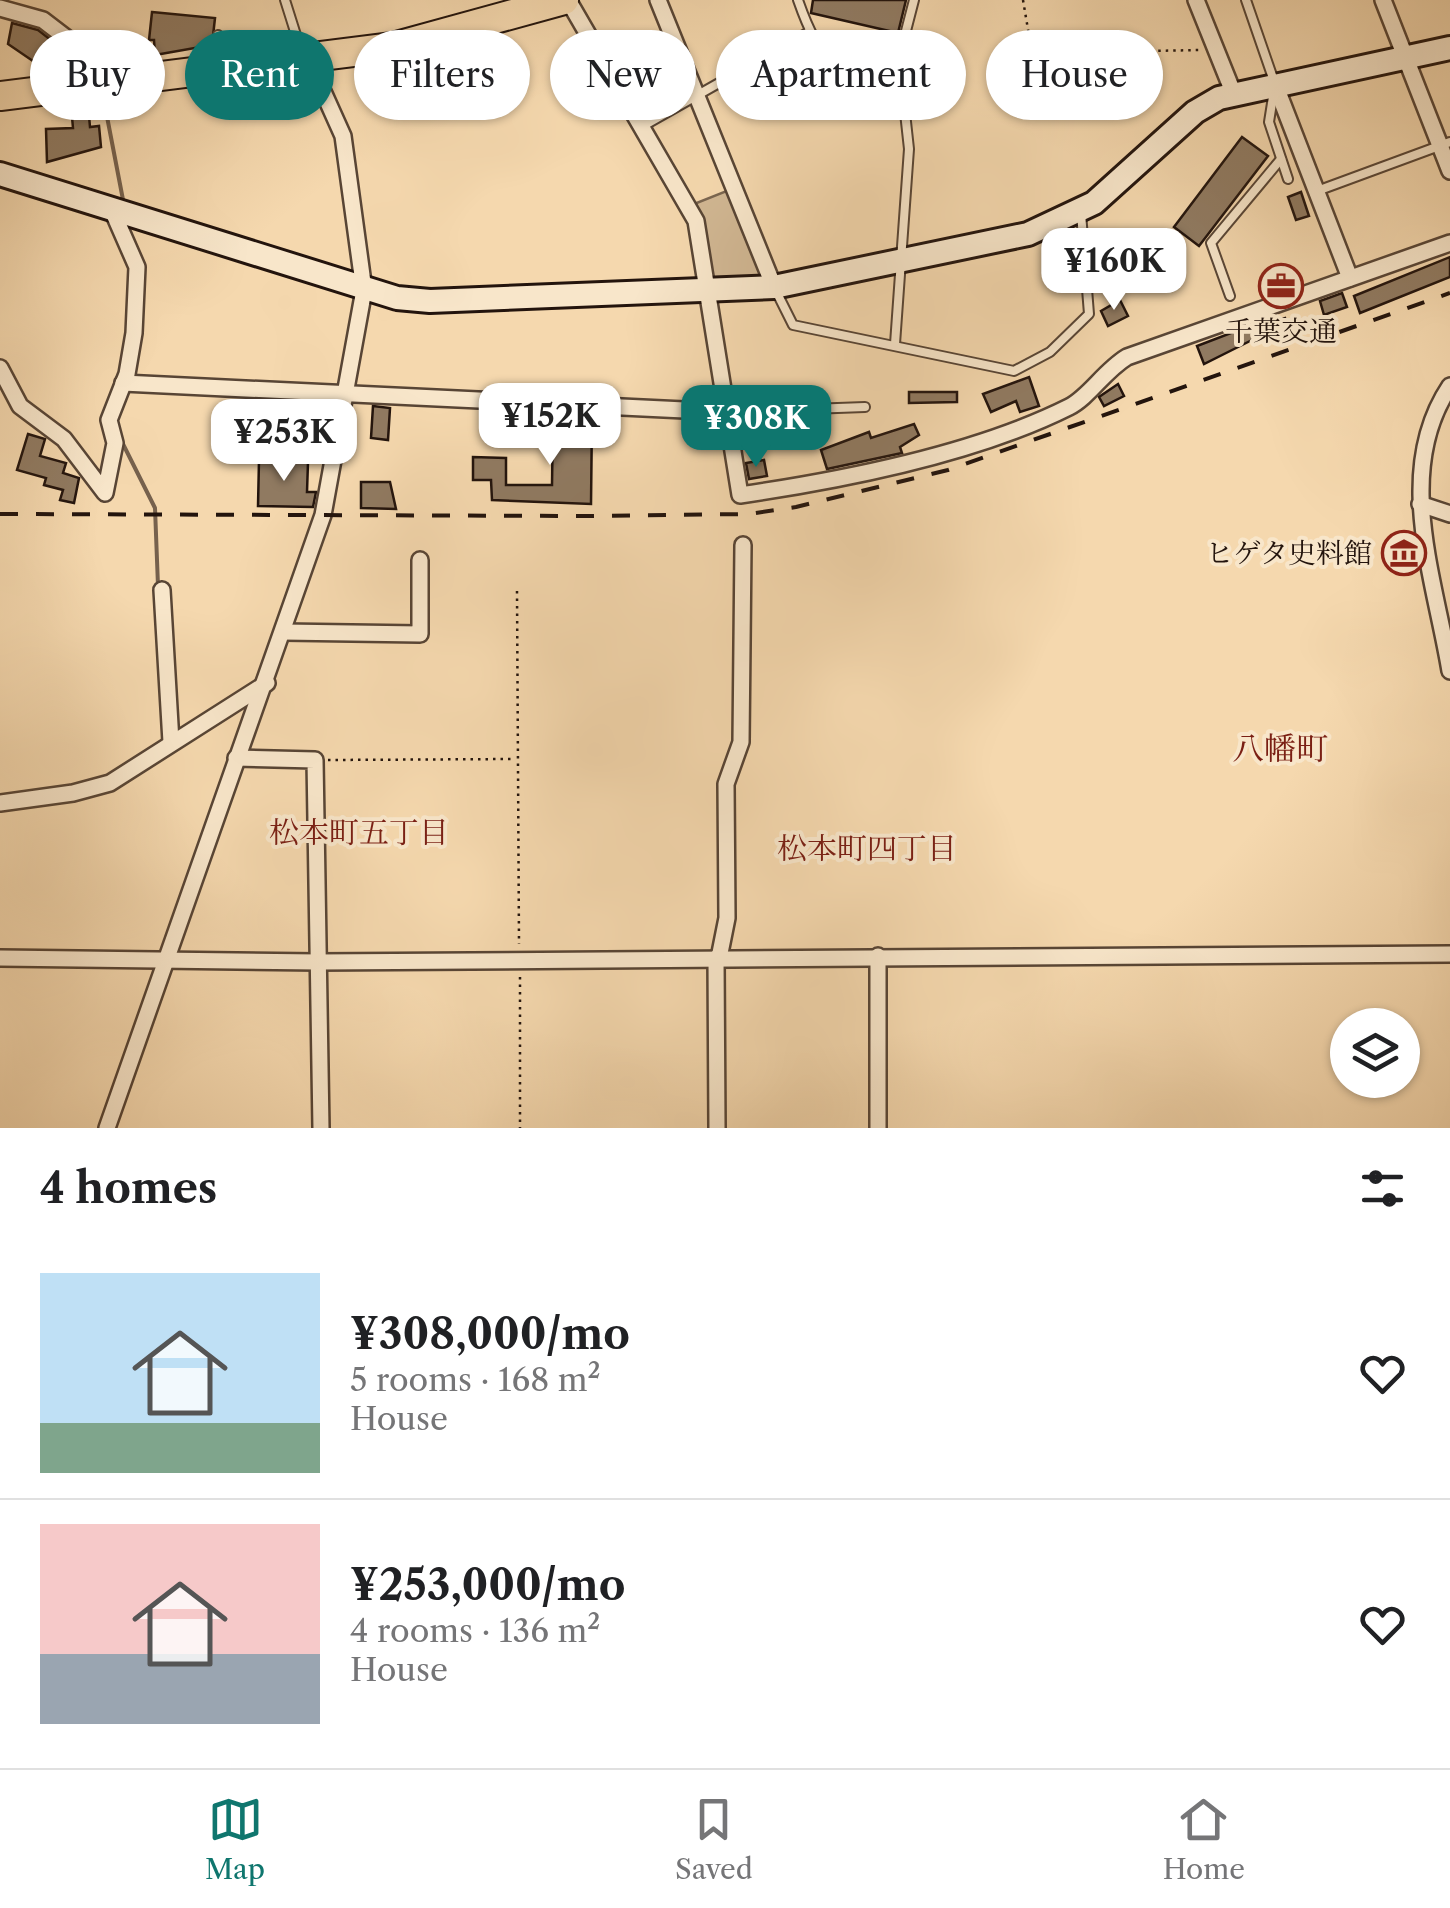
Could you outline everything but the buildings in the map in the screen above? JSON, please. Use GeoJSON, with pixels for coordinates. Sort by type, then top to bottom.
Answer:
{"type":"FeatureCollection","features":[{"type":"Feature","properties":{"kind":"highway"},"geometry":{"type":"LineString","coordinates":[[334,54],[393,47],[501,9],[564,0]]}},
{"type":"Feature","properties":{"kind":"highway"},"geometry":{"type":"LineString","coordinates":[[0,96],[30,92]]}},
{"type":"Feature","properties":{"kind":"street"},"geometry":{"type":"LineString","coordinates":[[564,0],[690,206],[700,237],[740,496],[850,478],[1010,430],[1073,405],[1104,370],[1127,358],[1450,244]]}},
{"type":"Feature","properties":{"kind":"street"},"geometry":{"type":"LineString","coordinates":[[658,0],[774,287]]}},
{"type":"Feature","properties":{"kind":"street"},"geometry":{"type":"LineString","coordinates":[[1196,0],[1233,92]]}},
{"type":"Feature","properties":{"kind":"street"},"geometry":{"type":"LineString","coordinates":[[1383,0],[1404,58],[1445,144],[1450,171]]}},
{"type":"Feature","properties":{"kind":"street"},"geometry":{"type":"LineString","coordinates":[[0,8],[43,20],[56,30]]}},
{"type":"Feature","properties":{"kind":"street"},"geometry":{"type":"LineString","coordinates":[[0,174],[364,290],[430,301],[774,287],[1028,234],[1081,212],[1195,112],[1233,92],[1450,48]]}},
{"type":"Feature","properties":{"kind":"street"},"geometry":{"type":"LineString","coordinates":[[1275,84],[1350,278]]}},
{"type":"Feature","properties":{"kind":"street"},"geometry":{"type":"LineString","coordinates":[[107,1128],[323,515],[364,290],[343,136],[334,117]]}},
{"type":"Feature","properties":{"kind":"street"},"geometry":{"type":"LineString","coordinates":[[0,368],[20,406],[64,439],[105,493],[115,443],[110,420],[134,333],[137,267],[121,214]]}},
{"type":"Feature","properties":{"kind":"street"},"geometry":{"type":"LineString","coordinates":[[123,383],[726,412]]}},
{"type":"Feature","properties":{"kind":"street"},"geometry":{"type":"LineString","coordinates":[[1448,391],[1422,454],[1420,504],[1450,671]]}},
{"type":"Feature","properties":{"kind":"street"},"geometry":{"type":"LineString","coordinates":[[1420,504],[1450,514]]}},
{"type":"Feature","properties":{"kind":"street"},"geometry":{"type":"LineString","coordinates":[[717,1128],[718,958],[727,918],[726,784],[741,742],[743,546]]}},
{"type":"Feature","properties":{"kind":"street"},"geometry":{"type":"LineString","coordinates":[[284,632],[420,634],[420,560]]}},
{"type":"Feature","properties":{"kind":"street"},"geometry":{"type":"LineString","coordinates":[[162,590],[172,742]]}},
{"type":"Feature","properties":{"kind":"street"},"geometry":{"type":"LineString","coordinates":[[0,802],[73,793],[110,782],[266,683]]}},
{"type":"Feature","properties":{"kind":"street"},"geometry":{"type":"LineString","coordinates":[[236,758],[315,760],[322,1128]]}},
{"type":"Feature","properties":{"kind":"street"},"geometry":{"type":"LineString","coordinates":[[0,958],[318,962],[1450,954]]}},
{"type":"Feature","properties":{"kind":"street"},"geometry":{"type":"LineString","coordinates":[[878,956],[878,1128]]}},
{"type":"Feature","properties":{"kind":"lane"},"geometry":{"type":"LineString","coordinates":[[285,0],[296,30]]}},
{"type":"Feature","properties":{"kind":"lane"},"geometry":{"type":"LineString","coordinates":[[798,0],[808,30]]}},
{"type":"Feature","properties":{"kind":"lane"},"geometry":{"type":"LineString","coordinates":[[903,30],[914,0]]}},
{"type":"Feature","properties":{"kind":"lane"},"geometry":{"type":"LineString","coordinates":[[1246,0],[1275,84],[1268,122],[1288,179]]}},
{"type":"Feature","properties":{"kind":"lane"},"geometry":{"type":"LineString","coordinates":[[644,126],[716,86]]}},
{"type":"Feature","properties":{"kind":"lane"},"geometry":{"type":"LineString","coordinates":[[895,344],[909,150],[905,120]]}},
{"type":"Feature","properties":{"kind":"lane"},"geometry":{"type":"LineString","coordinates":[[1317,191],[1445,144]]}},
{"type":"Feature","properties":{"kind":"lane"},"geometry":{"type":"LineString","coordinates":[[1230,296],[1211,243],[1281,159]]}},
{"type":"Feature","properties":{"kind":"lane"},"geometry":{"type":"LineString","coordinates":[[774,287],[793,325],[1014,371],[1039,360],[1089,314],[1081,212]]}},
{"type":"Feature","properties":{"kind":"lane"},"geometry":{"type":"LineString","coordinates":[[726,412],[866,407]]}},
{"type":"Feature","properties":{"kind":"path"},"geometry":{"type":"LineString","coordinates":[[1023,0],[1032,52],[1216,50]]}},
{"type":"Feature","properties":{"kind":"path"},"geometry":{"type":"LineString","coordinates":[[518,590],[520,1128]]}},
{"type":"Feature","properties":{"kind":"path"},"geometry":{"type":"LineString","coordinates":[[315,760],[517,759]]}},
{"type":"Feature","properties":{"kind":"shaded area"},"geometry":{"type":"Polygon","coordinates":[[[729,190],[760,263],[761,280],[712,284],[694,204],[729,190]]]}},
{"type":"Feature","properties":{"kind":"waterway"},"geometry":{"type":"LineString","coordinates":[[108,120],[124,205]]}},
{"type":"Feature","properties":{"kind":"waterway"},"geometry":{"type":"LineString","coordinates":[[134,242],[144,265]]}},
{"type":"Feature","properties":{"kind":"waterway"},"geometry":{"type":"LineString","coordinates":[[120,438],[155,508],[158,586]]}},
{"type":"Feature","properties":{"kind":"railway"},"geometry":{"type":"LineString","coordinates":[[0,514],[592,516],[749,514],[796,507],[948,470],[1450,293]]}},
{"type":"Feature","properties":{"kind":"place","name":"千葉交通"},"geometry":{"type":"Point","coordinates":[1281,286]}},
{"type":"Feature","properties":{"kind":"place","name":"ヒゲタ史料館"},"geometry":{"type":"Point","coordinates":[1404,553]}},
{"type":"Feature","properties":{"kind":"district","name":"八幡町"},"geometry":{"type":"Point","coordinates":[1280,749]}},
{"type":"Feature","properties":{"kind":"district","name":"松本町五丁目"},"geometry":{"type":"Point","coordinates":[359,833]}},
{"type":"Feature","properties":{"kind":"district","name":"松本町四丁目"},"geometry":{"type":"Point","coordinates":[867,849]}}]}
